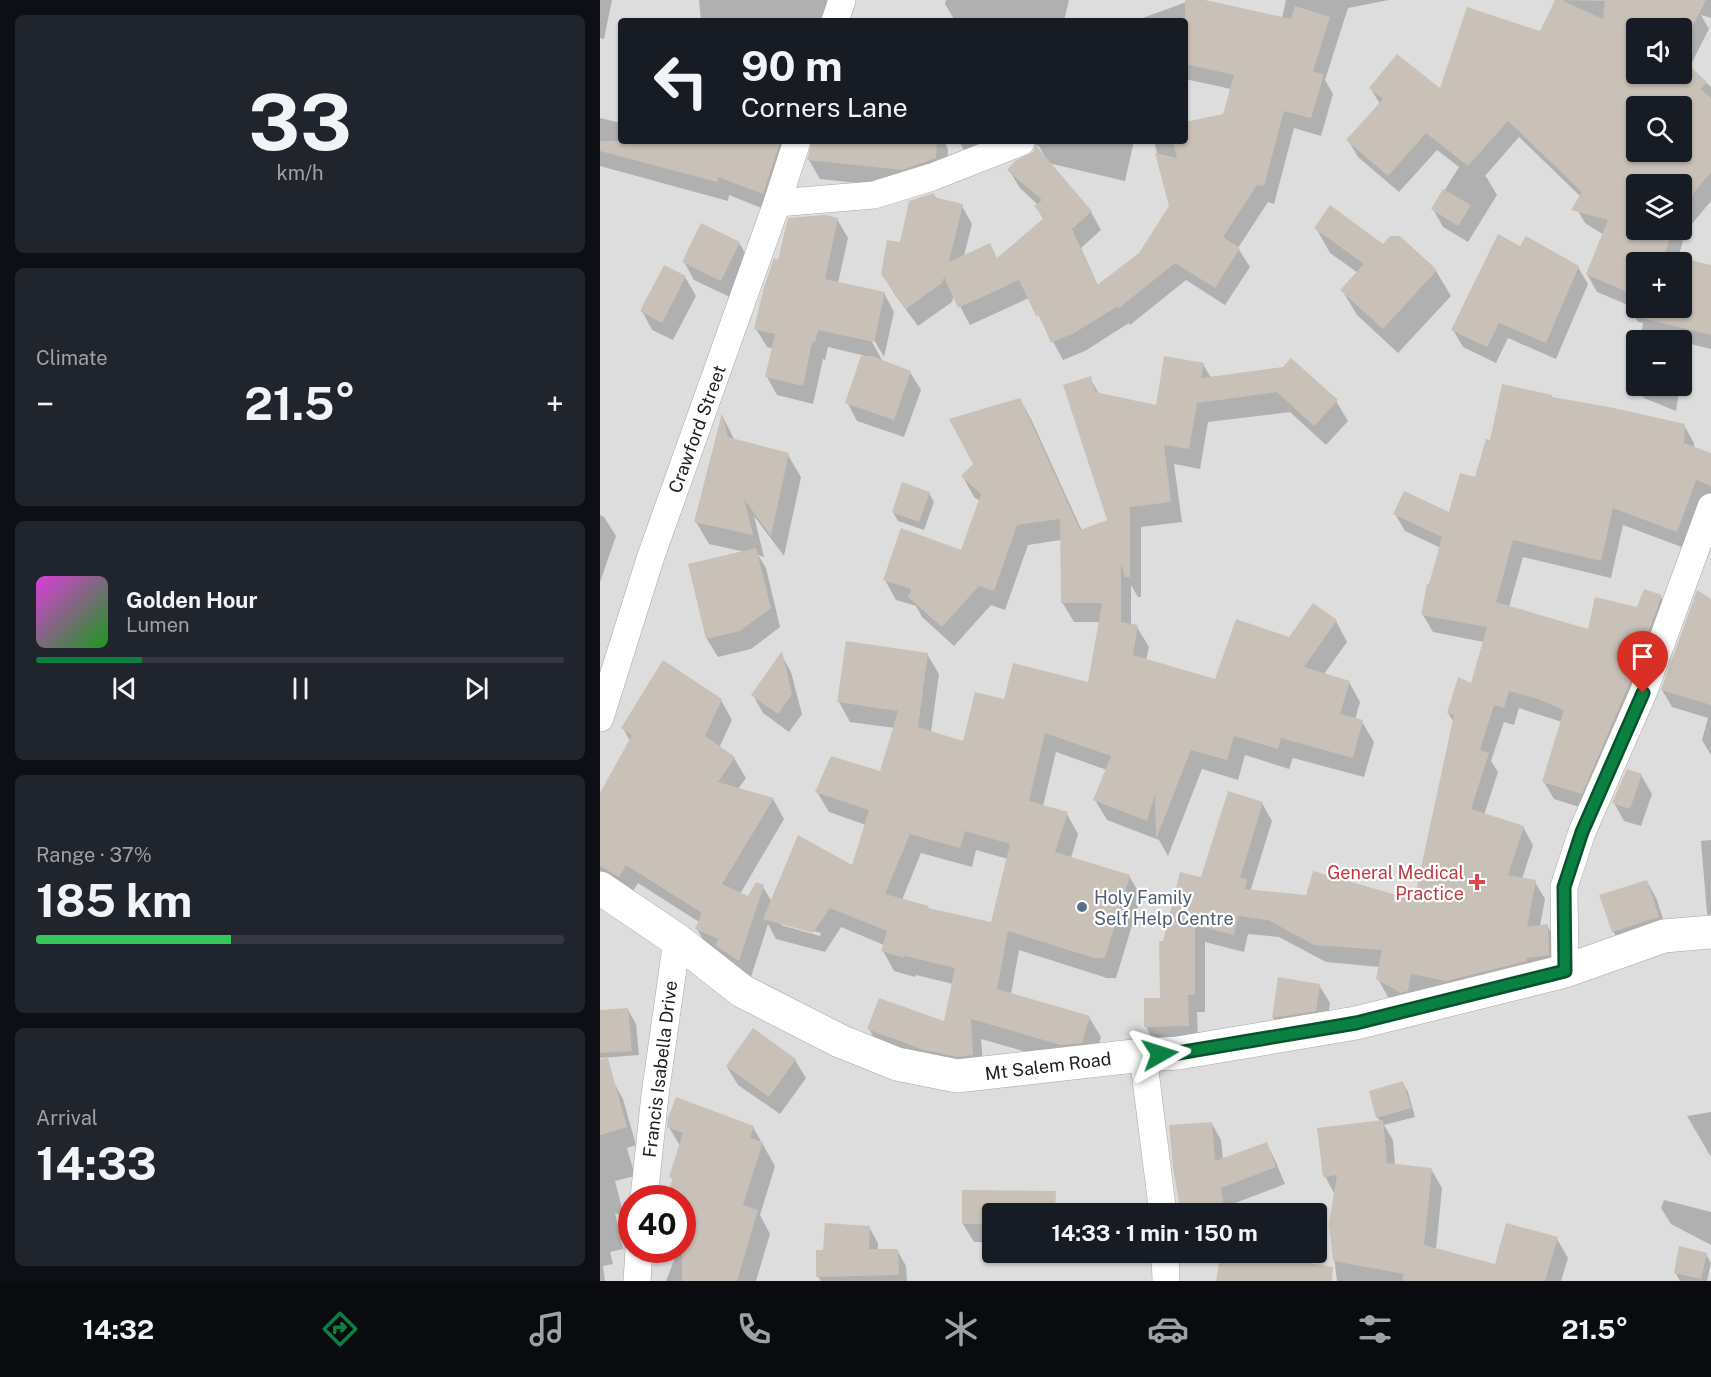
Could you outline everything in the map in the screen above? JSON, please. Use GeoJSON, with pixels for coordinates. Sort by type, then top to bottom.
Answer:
{"type":"FeatureCollection","features":[{"type":"Feature","properties":{"kind":"street"},"geometry":{"type":"LineString","coordinates":[[836,18],[842,0]]}},
{"type":"Feature","properties":{"kind":"street","name":"Crawford Street"},"geometry":{"type":"LineString","coordinates":[[600,718],[650,559],[796,144]]}},
{"type":"Feature","properties":{"kind":"street"},"geometry":{"type":"LineString","coordinates":[[777,203],[874,195],[932,177],[1016,144]]}},
{"type":"Feature","properties":{"kind":"street"},"geometry":{"type":"LineString","coordinates":[[1565,971],[1564,887],[1582,832],[1643,693],[1711,507]]}},
{"type":"Feature","properties":{"kind":"street","name":"Mt Salem Road"},"geometry":{"type":"LineString","coordinates":[[600,888],[677,940],[742,991],[840,1041],[897,1064],[957,1076],[1178,1053],[1356,1023],[1565,971],[1664,936],[1711,932]]}},
{"type":"Feature","properties":{"kind":"street","name":"Francis Isabella Drive"},"geometry":{"type":"LineString","coordinates":[[645,1185],[655,1095],[677,940]]}},
{"type":"Feature","properties":{"kind":"street"},"geometry":{"type":"LineString","coordinates":[[1143,1055],[1161,1203]]}},
{"type":"Feature","properties":{"kind":"street"},"geometry":{"type":"LineString","coordinates":[[637,1281],[638,1263]]}},
{"type":"Feature","properties":{"kind":"street"},"geometry":{"type":"LineString","coordinates":[[1165,1263],[1166,1281]]}},
{"type":"Feature","properties":{"kind":"shaded area"},"geometry":{"type":"Polygon","coordinates":[[[600,0],[1711,0],[1711,1281],[600,1281],[600,0]]]}},
{"type":"Feature","properties":{"kind":"building"},"geometry":{"type":"Polygon","coordinates":[[[1185,0],[1205,0],[1291,19],[1295,6],[1330,17],[1313,71],[1324,75],[1311,118],[1284,111],[1264,186],[1257,185],[1223,237],[1240,248],[1215,288],[1175,263],[1119,308],[1118,306],[1074,333],[1051,343],[1039,315],[1036,316],[1019,280],[958,308],[944,277],[942,283],[906,309],[881,274],[887,240],[900,242],[909,201],[934,193],[934,197],[963,204],[949,262],[990,243],[997,258],[1044,218],[1034,206],[1042,200],[1007,170],[1015,161],[1033,152],[1036,146],[1092,211],[1072,229],[1097,285],[1139,253],[1169,206],[1155,153],[1177,158],[1174,144],[1188,144],[1188,121],[1223,114],[1234,75],[1188,65],[1188,18],[1185,18],[1185,0]]]}},
{"type":"Feature","properties":{"kind":"building"},"geometry":{"type":"Polygon","coordinates":[[[1555,0],[1561,0],[1603,19],[1605,0],[1706,0],[1692,27],[1692,18],[1626,18],[1626,84],[1692,84],[1692,68],[1707,82],[1701,89],[1711,98],[1711,172],[1692,195],[1692,174],[1626,174],[1626,240],[1669,240],[1666,252],[1626,252],[1626,292],[1586,274],[1608,220],[1571,210],[1582,192],[1508,121],[1468,166],[1426,133],[1388,176],[1346,140],[1383,99],[1369,88],[1397,54],[1440,88],[1467,7],[1540,31],[1555,0]]]}},
{"type":"Feature","properties":{"kind":"building"},"geometry":{"type":"Polygon","coordinates":[[[600,141],[618,141],[618,144],[779,144],[763,194],[718,177],[717,182],[600,151],[600,141]]]}},
{"type":"Feature","properties":{"kind":"building"},"geometry":{"type":"Polygon","coordinates":[[[811,144],[937,144],[936,158],[902,170],[807,160],[811,144]]]}},
{"type":"Feature","properties":{"kind":"building"},"geometry":{"type":"Polygon","coordinates":[[[1443,189],[1471,205],[1458,226],[1431,209],[1443,189]]]}},
{"type":"Feature","properties":{"kind":"building"},"geometry":{"type":"Polygon","coordinates":[[[1330,205],[1383,244],[1390,236],[1400,236],[1437,270],[1383,329],[1340,290],[1364,264],[1314,228],[1330,205]]]}},
{"type":"Feature","properties":{"kind":"building"},"geometry":{"type":"Polygon","coordinates":[[[825,215],[838,218],[825,279],[885,292],[874,342],[818,330],[815,342],[812,342],[803,386],[765,377],[775,334],[754,329],[774,258],[778,260],[788,218],[825,215]]]}},
{"type":"Feature","properties":{"kind":"building"},"geometry":{"type":"Polygon","coordinates":[[[701,223],[740,242],[721,281],[682,262],[701,223]]]}},
{"type":"Feature","properties":{"kind":"building"},"geometry":{"type":"Polygon","coordinates":[[[1498,234],[1520,246],[1526,236],[1579,266],[1546,343],[1499,323],[1487,347],[1451,330],[1498,234]]]}},
{"type":"Feature","properties":{"kind":"building"},"geometry":{"type":"Polygon","coordinates":[[[1692,260],[1711,265],[1711,335],[1642,318],[1692,318],[1692,260]]]}},
{"type":"Feature","properties":{"kind":"building"},"geometry":{"type":"Polygon","coordinates":[[[664,265],[686,276],[662,323],[640,311],[664,265]]]}},
{"type":"Feature","properties":{"kind":"building"},"geometry":{"type":"Polygon","coordinates":[[[861,356],[872,356],[911,371],[894,420],[845,403],[861,356]]]}},
{"type":"Feature","properties":{"kind":"building"},"geometry":{"type":"Polygon","coordinates":[[[1164,356],[1204,363],[1201,378],[1283,367],[1291,358],[1338,400],[1314,426],[1277,392],[1197,403],[1189,449],[1164,445],[1171,502],[1130,507],[1130,577],[1125,577],[1121,564],[1121,622],[1138,625],[1133,655],[1215,679],[1236,619],[1289,637],[1313,603],[1337,620],[1304,667],[1350,681],[1340,714],[1363,720],[1353,758],[1281,738],[1278,749],[1234,736],[1227,760],[1191,750],[1156,839],[1155,794],[1147,821],[1093,800],[1111,756],[1045,733],[1029,801],[1068,812],[1055,852],[1130,875],[1105,958],[1094,958],[1008,931],[997,989],[1090,1016],[1082,1043],[1061,1045],[971,1019],[973,1055],[958,1057],[924,1050],[867,1029],[879,998],[944,1021],[955,968],[881,951],[887,931],[830,908],[813,933],[763,919],[798,835],[852,865],[869,810],[815,792],[831,756],[880,771],[898,711],[837,702],[846,641],[928,653],[918,727],[963,741],[975,692],[1004,699],[1013,663],[1088,682],[1102,603],[1061,603],[1060,519],[1017,525],[994,591],[979,586],[942,627],[908,597],[911,589],[883,580],[901,528],[961,550],[981,494],[961,476],[973,464],[949,419],[1020,398],[1080,530],[1107,520],[1063,385],[1091,376],[1095,392],[1156,405],[1164,356]],[[965,831],[960,848],[910,834],[885,894],[929,906],[928,908],[991,922],[1010,844],[965,831]]]}},
{"type":"Feature","properties":{"kind":"building"},"geometry":{"type":"Polygon","coordinates":[[[1502,384],[1552,395],[1552,397],[1685,424],[1684,443],[1711,453],[1711,486],[1696,480],[1677,532],[1613,508],[1601,561],[1513,540],[1496,602],[1588,629],[1595,597],[1637,607],[1644,589],[1662,595],[1628,687],[1582,794],[1542,782],[1564,710],[1538,699],[1509,691],[1504,708],[1494,705],[1480,750],[1489,753],[1471,809],[1524,826],[1508,875],[1536,880],[1527,927],[1548,924],[1549,955],[1526,958],[1527,961],[1446,981],[1411,974],[1408,991],[1401,993],[1376,979],[1382,950],[1314,945],[1268,920],[1238,916],[1234,935],[1195,925],[1195,995],[1188,995],[1189,1026],[1144,1027],[1144,998],[1160,998],[1159,941],[1163,941],[1180,872],[1201,877],[1228,791],[1263,802],[1240,878],[1247,879],[1245,889],[1306,895],[1313,871],[1414,900],[1454,715],[1447,713],[1458,677],[1471,683],[1487,627],[1421,615],[1427,584],[1429,584],[1442,537],[1393,514],[1404,491],[1449,512],[1460,473],[1475,477],[1486,439],[1490,440],[1502,384]]]}},
{"type":"Feature","properties":{"kind":"building"},"geometry":{"type":"Polygon","coordinates":[[[722,413],[728,437],[789,453],[771,536],[744,499],[753,535],[694,522],[722,413]]]}},
{"type":"Feature","properties":{"kind":"building"},"geometry":{"type":"Polygon","coordinates":[[[902,482],[930,492],[919,522],[892,512],[902,482]]]}},
{"type":"Feature","properties":{"kind":"building"},"geometry":{"type":"Polygon","coordinates":[[[756,548],[771,608],[740,631],[706,639],[688,564],[756,548]]]}},
{"type":"Feature","properties":{"kind":"building"},"geometry":{"type":"Polygon","coordinates":[[[1697,590],[1711,599],[1711,705],[1661,690],[1697,590]]]}},
{"type":"Feature","properties":{"kind":"building"},"geometry":{"type":"Polygon","coordinates":[[[782,651],[792,694],[778,714],[751,695],[782,651]]]}},
{"type":"Feature","properties":{"kind":"building"},"geometry":{"type":"Polygon","coordinates":[[[663,660],[722,699],[705,736],[735,757],[718,782],[774,798],[722,884],[748,896],[756,882],[764,885],[739,961],[715,945],[719,939],[695,929],[702,913],[626,865],[619,877],[600,866],[600,793],[632,735],[621,728],[663,660]]]}},
{"type":"Feature","properties":{"kind":"building"},"geometry":{"type":"Polygon","coordinates":[[[1627,769],[1642,774],[1630,809],[1612,803],[1627,769]]]}},
{"type":"Feature","properties":{"kind":"building"},"geometry":{"type":"Polygon","coordinates":[[[1647,880],[1659,917],[1612,932],[1599,895],[1647,880]]]}},
{"type":"Feature","properties":{"kind":"building"},"geometry":{"type":"Polygon","coordinates":[[[1278,977],[1320,984],[1316,1011],[1272,1018],[1278,977]]]}},
{"type":"Feature","properties":{"kind":"building"},"geometry":{"type":"Polygon","coordinates":[[[628,1008],[632,1051],[600,1053],[600,1010],[628,1008]]]}},
{"type":"Feature","properties":{"kind":"building"},"geometry":{"type":"Polygon","coordinates":[[[753,1028],[796,1059],[769,1097],[726,1066],[753,1028]]]}},
{"type":"Feature","properties":{"kind":"building"},"geometry":{"type":"Polygon","coordinates":[[[608,1058],[627,1127],[600,1135],[600,1059],[608,1058]]]}},
{"type":"Feature","properties":{"kind":"building"},"geometry":{"type":"Polygon","coordinates":[[[1403,1081],[1411,1108],[1376,1118],[1369,1091],[1403,1081]]]}},
{"type":"Feature","properties":{"kind":"building"},"geometry":{"type":"Polygon","coordinates":[[[676,1097],[754,1126],[750,1138],[763,1142],[743,1205],[758,1210],[737,1281],[682,1281],[682,1263],[696,1263],[696,1185],[671,1185],[673,1178],[669,1177],[683,1133],[667,1127],[676,1097]]]}},
{"type":"Feature","properties":{"kind":"building"},"geometry":{"type":"Polygon","coordinates":[[[1383,1120],[1387,1163],[1432,1168],[1424,1245],[1495,1264],[1506,1223],[1558,1237],[1545,1281],[1402,1281],[1404,1274],[1333,1261],[1329,1224],[1337,1175],[1323,1177],[1317,1128],[1383,1120]]]}},
{"type":"Feature","properties":{"kind":"building"},"geometry":{"type":"Polygon","coordinates":[[[1212,1122],[1215,1161],[1267,1142],[1276,1167],[1221,1188],[1223,1203],[1179,1203],[1169,1125],[1212,1122]]]}},
{"type":"Feature","properties":{"kind":"building"},"geometry":{"type":"Polygon","coordinates":[[[962,1190],[1056,1191],[1055,1203],[982,1203],[982,1224],[962,1224],[962,1190]]]}},
{"type":"Feature","properties":{"kind":"building"},"geometry":{"type":"Polygon","coordinates":[[[825,1223],[870,1226],[869,1249],[898,1249],[899,1275],[816,1277],[816,1250],[823,1250],[825,1223]]]}},
{"type":"Feature","properties":{"kind":"building"},"geometry":{"type":"Polygon","coordinates":[[[1679,1246],[1707,1253],[1701,1279],[1674,1273],[1679,1246]]]}},
{"type":"Feature","properties":{"kind":"building"},"geometry":{"type":"Polygon","coordinates":[[[1219,1263],[1309,1263],[1333,1267],[1332,1281],[1216,1281],[1219,1263]]]}},
{"type":"Feature","properties":{"kind":"place","name":"General Medical Practice"},"geometry":{"type":"Point","coordinates":[1477,882]}},
{"type":"Feature","properties":{"kind":"place","name":"Holy Family Self Help Centre"},"geometry":{"type":"Point","coordinates":[1082,907]}},
{"type":"Feature","properties":{"kind":"route"},"geometry":{"type":"LineString","coordinates":[[1160,1054],[1178,1053],[1356,1023],[1565,971],[1564,887],[1582,832],[1643,693]]}}]}
